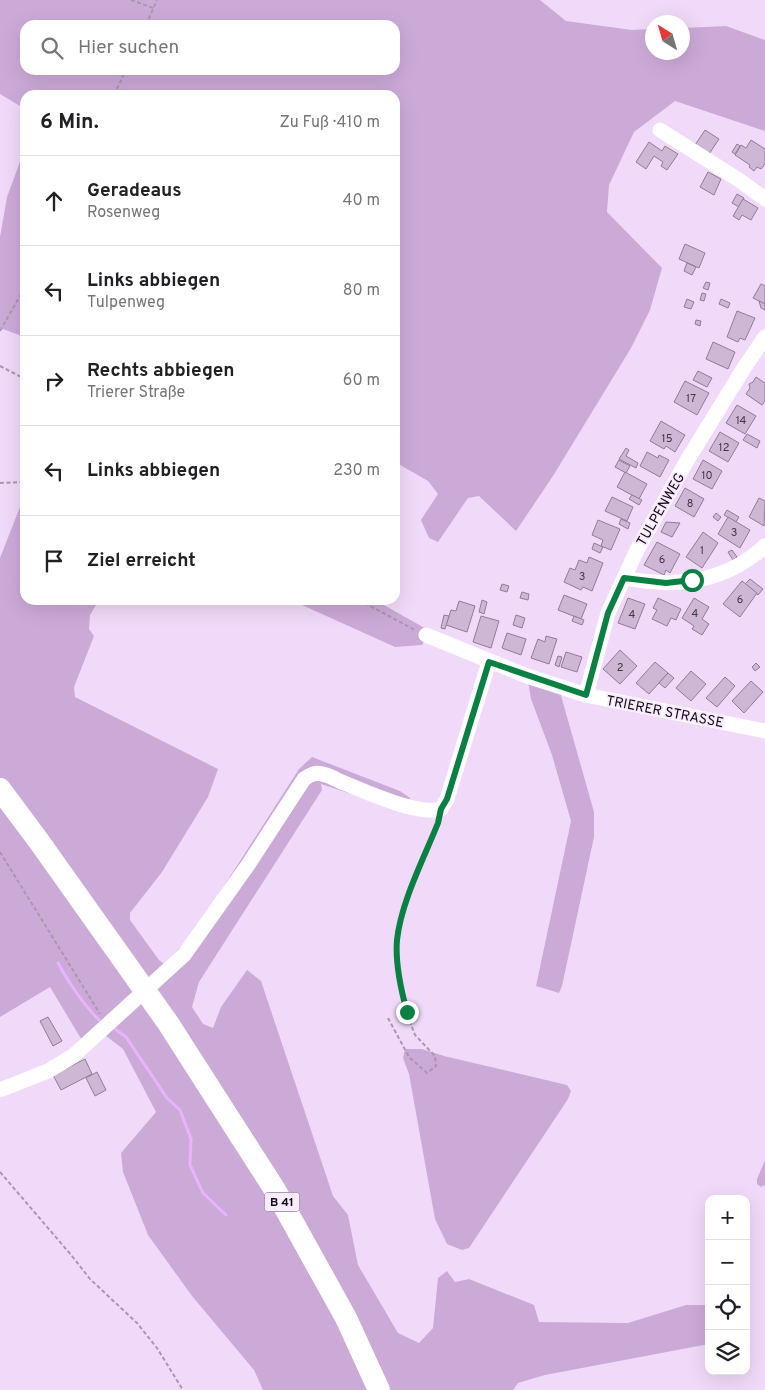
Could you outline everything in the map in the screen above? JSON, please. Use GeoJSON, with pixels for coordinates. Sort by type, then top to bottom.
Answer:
{"type":"FeatureCollection","features":[{"type":"Feature","properties":{"kind":"highway","name":"B 41"},"geometry":{"type":"LineString","coordinates":[[0,789],[168,1023],[275,1190],[346,1318],[379,1390]]}},
{"type":"Feature","properties":{"kind":"street"},"geometry":{"type":"LineString","coordinates":[[660,130],[739,180],[765,199]]}},
{"type":"Feature","properties":{"kind":"street","name":"TULPENWEG"},"geometry":{"type":"LineString","coordinates":[[586,695],[608,613],[637,550],[688,459],[765,337]]}},
{"type":"Feature","properties":{"kind":"street"},"geometry":{"type":"LineString","coordinates":[[624,578],[666,583],[716,576],[738,566],[765,546]]}},
{"type":"Feature","properties":{"kind":"street","name":"TRIERER STRASSE"},"geometry":{"type":"LineString","coordinates":[[426,635],[489,662],[586,695],[765,731]]}},
{"type":"Feature","properties":{"kind":"street"},"geometry":{"type":"LineString","coordinates":[[0,1090],[48,1071],[73,1056],[184,955],[248,866],[304,779],[313,774],[322,774],[412,808],[434,811],[441,809],[447,799],[489,662]]}},
{"type":"Feature","properties":{"kind":"path"},"geometry":{"type":"LineString","coordinates":[[132,0],[153,8]]}},
{"type":"Feature","properties":{"kind":"path"},"geometry":{"type":"LineString","coordinates":[[148,20],[157,0]]}},
{"type":"Feature","properties":{"kind":"path"},"geometry":{"type":"LineString","coordinates":[[116,90],[124,75]]}},
{"type":"Feature","properties":{"kind":"path"},"geometry":{"type":"LineString","coordinates":[[0,331],[20,296]]}},
{"type":"Feature","properties":{"kind":"path"},"geometry":{"type":"LineString","coordinates":[[0,366],[20,376]]}},
{"type":"Feature","properties":{"kind":"path"},"geometry":{"type":"LineString","coordinates":[[0,483],[20,482]]}},
{"type":"Feature","properties":{"kind":"path"},"geometry":{"type":"LineString","coordinates":[[369,605],[426,635]]}},
{"type":"Feature","properties":{"kind":"path"},"geometry":{"type":"LineString","coordinates":[[388,1018],[409,1057],[427,1073],[436,1066],[435,1056],[415,1035],[406,1011],[399,976],[397,940],[404,908],[438,823],[441,809]]}},
{"type":"Feature","properties":{"kind":"path"},"geometry":{"type":"LineString","coordinates":[[0,852],[107,1024]]}},
{"type":"Feature","properties":{"kind":"path"},"geometry":{"type":"LineString","coordinates":[[0,1172],[90,1279],[136,1323],[157,1348],[183,1390]]}},
{"type":"Feature","properties":{"kind":"shaded area"},"geometry":{"type":"Polygon","coordinates":[[[0,0],[540,0],[566,21],[632,30],[645,29],[645,60],[690,60],[690,28],[726,26],[765,40],[765,131],[675,101],[634,132],[609,185],[607,212],[662,268],[650,310],[631,348],[553,476],[516,531],[479,496],[468,498],[438,542],[429,538],[421,520],[438,494],[428,481],[400,465],[400,90],[20,90],[20,106],[0,94],[0,0]]]}},
{"type":"Feature","properties":{"kind":"shaded area"},"geometry":{"type":"Polygon","coordinates":[[[20,162],[20,335],[0,328],[0,237],[7,197],[20,162]]]}},
{"type":"Feature","properties":{"kind":"shaded area"},"geometry":{"type":"Polygon","coordinates":[[[20,507],[20,605],[96,605],[90,615],[89,629],[94,636],[74,687],[75,697],[218,769],[208,797],[162,872],[130,913],[130,920],[159,960],[165,965],[197,928],[299,769],[312,757],[400,791],[410,798],[406,812],[321,784],[322,790],[199,982],[192,1007],[203,1024],[213,1028],[221,1007],[247,970],[261,981],[333,1196],[348,1215],[358,1265],[398,1333],[419,1343],[433,1328],[438,1278],[447,1271],[455,1282],[469,1279],[534,1305],[539,1322],[628,1323],[686,1305],[705,1305],[705,1345],[545,1375],[518,1383],[513,1390],[263,1390],[254,1370],[192,1296],[148,1235],[123,1172],[121,1153],[156,1112],[123,1049],[97,1029],[83,1042],[50,987],[0,1017],[0,558],[20,507]]]}},
{"type":"Feature","properties":{"kind":"shaded area"},"geometry":{"type":"Polygon","coordinates":[[[302,605],[384,605],[430,631],[422,645],[395,647],[302,605]]]}},
{"type":"Feature","properties":{"kind":"shaded area"},"geometry":{"type":"Polygon","coordinates":[[[528,681],[560,692],[594,812],[594,837],[559,993],[536,986],[571,821],[552,755],[531,699],[528,681]]]}},
{"type":"Feature","properties":{"kind":"shaded area"},"geometry":{"type":"Polygon","coordinates":[[[405,1049],[422,1049],[567,1085],[571,1091],[568,1099],[469,1248],[462,1250],[447,1244],[435,1219],[409,1074],[403,1058],[405,1049]]]}},
{"type":"Feature","properties":{"kind":"shaded area"},"geometry":{"type":"Polygon","coordinates":[[[765,1160],[765,1185],[761,1187],[757,1184],[757,1179],[765,1160]]]}},
{"type":"Feature","properties":{"kind":"building"},"geometry":{"type":"Polygon","coordinates":[[[705,130],[719,139],[709,154],[695,145],[705,130]]]}},
{"type":"Feature","properties":{"kind":"building"},"geometry":{"type":"Polygon","coordinates":[[[751,140],[765,149],[765,164],[761,169],[757,167],[754,171],[749,167],[750,165],[735,155],[741,145],[746,148],[751,140]]]}},
{"type":"Feature","properties":{"kind":"building"},"geometry":{"type":"Polygon","coordinates":[[[649,142],[662,151],[665,146],[678,154],[667,170],[661,166],[663,162],[654,156],[646,169],[636,162],[649,142]]]}},
{"type":"Feature","properties":{"kind":"building"},"geometry":{"type":"Polygon","coordinates":[[[737,144],[740,146],[735,154],[732,152],[737,144]]]}},
{"type":"Feature","properties":{"kind":"building"},"geometry":{"type":"Polygon","coordinates":[[[708,172],[721,179],[714,195],[700,187],[708,172]]]}},
{"type":"Feature","properties":{"kind":"building"},"geometry":{"type":"Polygon","coordinates":[[[737,194],[744,198],[739,207],[732,203],[737,194]]]}},
{"type":"Feature","properties":{"kind":"building"},"geometry":{"type":"Polygon","coordinates":[[[743,199],[758,208],[751,220],[742,215],[739,220],[733,216],[743,199]]]}},
{"type":"Feature","properties":{"kind":"building"},"geometry":{"type":"Polygon","coordinates":[[[685,244],[705,253],[699,268],[679,259],[685,244]]]}},
{"type":"Feature","properties":{"kind":"building"},"geometry":{"type":"Polygon","coordinates":[[[687,263],[696,267],[692,275],[684,271],[687,263]]]}},
{"type":"Feature","properties":{"kind":"building"},"geometry":{"type":"Polygon","coordinates":[[[706,282],[710,283],[708,290],[703,288],[706,282]]]}},
{"type":"Feature","properties":{"kind":"building"},"geometry":{"type":"Polygon","coordinates":[[[761,284],[765,286],[765,304],[753,298],[761,284]]]}},
{"type":"Feature","properties":{"kind":"building"},"geometry":{"type":"Polygon","coordinates":[[[702,293],[706,294],[704,301],[700,300],[702,293]]]}},
{"type":"Feature","properties":{"kind":"building"},"geometry":{"type":"Polygon","coordinates":[[[687,299],[694,302],[691,309],[684,307],[687,299]]]}},
{"type":"Feature","properties":{"kind":"building"},"geometry":{"type":"Polygon","coordinates":[[[721,299],[730,303],[728,308],[719,304],[721,299]]]}},
{"type":"Feature","properties":{"kind":"building"},"geometry":{"type":"Polygon","coordinates":[[[759,301],[765,304],[765,310],[761,308],[759,301]]]}},
{"type":"Feature","properties":{"kind":"building"},"geometry":{"type":"Polygon","coordinates":[[[737,311],[755,318],[745,340],[740,338],[738,342],[727,337],[737,311]]]}},
{"type":"Feature","properties":{"kind":"building"},"geometry":{"type":"Polygon","coordinates":[[[696,320],[701,321],[700,326],[695,324],[696,320]]]}},
{"type":"Feature","properties":{"kind":"building"},"geometry":{"type":"Polygon","coordinates":[[[713,342],[735,352],[728,369],[706,359],[713,342]]]}},
{"type":"Feature","properties":{"kind":"building"},"geometry":{"type":"Polygon","coordinates":[[[698,371],[712,378],[707,387],[693,380],[698,371]]]}},
{"type":"Feature","properties":{"kind":"building"},"geometry":{"type":"Polygon","coordinates":[[[756,377],[765,383],[765,401],[762,405],[746,394],[750,388],[749,384],[756,377]]]}},
{"type":"Feature","properties":{"kind":"building"},"geometry":{"type":"Polygon","coordinates":[[[685,381],[709,393],[697,415],[674,402],[685,381]]]}},
{"type":"Feature","properties":{"kind":"building"},"geometry":{"type":"Polygon","coordinates":[[[737,405],[756,416],[745,434],[726,423],[737,405]]]}},
{"type":"Feature","properties":{"kind":"building"},"geometry":{"type":"Polygon","coordinates":[[[661,421],[685,435],[675,452],[666,446],[664,449],[650,441],[661,421]]]}},
{"type":"Feature","properties":{"kind":"building"},"geometry":{"type":"Polygon","coordinates":[[[720,432],[739,443],[728,462],[709,451],[720,432]]]}},
{"type":"Feature","properties":{"kind":"building"},"geometry":{"type":"Polygon","coordinates":[[[747,434],[760,441],[757,448],[743,440],[747,434]]]}},
{"type":"Feature","properties":{"kind":"building"},"geometry":{"type":"Polygon","coordinates":[[[626,448],[629,450],[626,456],[638,463],[636,468],[619,459],[626,448]]]}},
{"type":"Feature","properties":{"kind":"building"},"geometry":{"type":"Polygon","coordinates":[[[647,452],[658,458],[659,455],[669,460],[660,477],[640,466],[647,452]]]}},
{"type":"Feature","properties":{"kind":"building"},"geometry":{"type":"Polygon","coordinates":[[[619,460],[630,466],[626,473],[615,467],[619,460]]]}},
{"type":"Feature","properties":{"kind":"building"},"geometry":{"type":"Polygon","coordinates":[[[703,460],[722,471],[712,489],[693,479],[703,460]]]}},
{"type":"Feature","properties":{"kind":"building"},"geometry":{"type":"Polygon","coordinates":[[[625,472],[647,484],[639,499],[617,487],[625,472]]]}},
{"type":"Feature","properties":{"kind":"building"},"geometry":{"type":"Polygon","coordinates":[[[685,488],[704,499],[694,517],[675,506],[685,488]]]}},
{"type":"Feature","properties":{"kind":"building"},"geometry":{"type":"Polygon","coordinates":[[[632,495],[642,500],[639,505],[629,499],[632,495]]]}},
{"type":"Feature","properties":{"kind":"building"},"geometry":{"type":"Polygon","coordinates":[[[612,497],[633,507],[627,521],[605,511],[612,497]]]}},
{"type":"Feature","properties":{"kind":"building"},"geometry":{"type":"Polygon","coordinates":[[[759,498],[765,501],[764,526],[749,517],[759,498]]]}},
{"type":"Feature","properties":{"kind":"building"},"geometry":{"type":"Polygon","coordinates":[[[727,510],[739,517],[736,522],[724,515],[727,510]]]}},
{"type":"Feature","properties":{"kind":"building"},"geometry":{"type":"Polygon","coordinates":[[[716,513],[721,517],[718,521],[713,517],[716,513]]]}},
{"type":"Feature","properties":{"kind":"building"},"geometry":{"type":"Polygon","coordinates":[[[728,517],[750,530],[740,548],[718,534],[728,517]]]}},
{"type":"Feature","properties":{"kind":"building"},"geometry":{"type":"Polygon","coordinates":[[[621,519],[630,523],[628,529],[619,524],[621,519]]]}},
{"type":"Feature","properties":{"kind":"building"},"geometry":{"type":"Polygon","coordinates":[[[598,520],[620,529],[611,550],[601,546],[603,540],[592,535],[598,520]]]}},
{"type":"Feature","properties":{"kind":"building"},"geometry":{"type":"Polygon","coordinates":[[[666,522],[680,523],[672,537],[661,532],[666,522]]]}},
{"type":"Feature","properties":{"kind":"building"},"geometry":{"type":"Polygon","coordinates":[[[703,532],[718,543],[702,568],[686,557],[703,532]]]}},
{"type":"Feature","properties":{"kind":"building"},"geometry":{"type":"Polygon","coordinates":[[[657,542],[680,554],[670,573],[666,570],[664,575],[644,565],[657,542]]]}},
{"type":"Feature","properties":{"kind":"building"},"geometry":{"type":"Polygon","coordinates":[[[594,543],[603,547],[600,553],[592,549],[594,543]]]}},
{"type":"Feature","properties":{"kind":"building"},"geometry":{"type":"Polygon","coordinates":[[[732,550],[737,557],[733,560],[728,552],[732,550]]]}},
{"type":"Feature","properties":{"kind":"building"},"geometry":{"type":"Polygon","coordinates":[[[589,557],[603,563],[592,591],[583,587],[581,590],[564,582],[570,568],[575,570],[579,560],[587,563],[589,557]]]}},
{"type":"Feature","properties":{"kind":"building"},"geometry":{"type":"Polygon","coordinates":[[[750,579],[763,589],[758,595],[745,584],[750,579]]]}},
{"type":"Feature","properties":{"kind":"building"},"geometry":{"type":"Polygon","coordinates":[[[742,581],[757,593],[740,617],[723,604],[742,581]]]}},
{"type":"Feature","properties":{"kind":"building"},"geometry":{"type":"Polygon","coordinates":[[[502,584],[509,586],[507,592],[500,590],[502,584]]]}},
{"type":"Feature","properties":{"kind":"building"},"geometry":{"type":"Polygon","coordinates":[[[522,592],[529,594],[528,600],[520,598],[522,592]]]}},
{"type":"Feature","properties":{"kind":"building"},"geometry":{"type":"Polygon","coordinates":[[[564,595],[587,604],[581,619],[558,610],[564,595]]]}},
{"type":"Feature","properties":{"kind":"building"},"geometry":{"type":"Polygon","coordinates":[[[628,598],[645,604],[635,629],[618,623],[628,598]]]}},
{"type":"Feature","properties":{"kind":"building"},"geometry":{"type":"Polygon","coordinates":[[[658,598],[681,609],[676,620],[671,618],[667,626],[652,619],[657,610],[653,608],[658,598]]]}},
{"type":"Feature","properties":{"kind":"building"},"geometry":{"type":"Polygon","coordinates":[[[694,598],[709,607],[702,619],[709,624],[702,635],[692,629],[694,626],[682,618],[694,598]]]}},
{"type":"Feature","properties":{"kind":"building"},"geometry":{"type":"Polygon","coordinates":[[[482,600],[487,602],[484,614],[479,612],[482,600]]]}},
{"type":"Feature","properties":{"kind":"building"},"geometry":{"type":"Polygon","coordinates":[[[459,601],[475,606],[467,632],[446,625],[451,610],[456,611],[459,601]]]}},
{"type":"Feature","properties":{"kind":"building"},"geometry":{"type":"Polygon","coordinates":[[[444,615],[449,616],[445,629],[441,628],[444,615]]]}},
{"type":"Feature","properties":{"kind":"building"},"geometry":{"type":"Polygon","coordinates":[[[516,615],[525,618],[522,628],[513,625],[516,615]]]}},
{"type":"Feature","properties":{"kind":"building"},"geometry":{"type":"Polygon","coordinates":[[[481,616],[499,621],[491,648],[473,642],[481,616]]]}},
{"type":"Feature","properties":{"kind":"building"},"geometry":{"type":"Polygon","coordinates":[[[574,616],[584,620],[582,625],[572,621],[574,616]]]}},
{"type":"Feature","properties":{"kind":"building"},"geometry":{"type":"Polygon","coordinates":[[[507,633],[526,639],[521,655],[502,648],[507,633]]]}},
{"type":"Feature","properties":{"kind":"building"},"geometry":{"type":"Polygon","coordinates":[[[546,636],[557,639],[549,664],[531,658],[538,639],[545,642],[546,636]]]}},
{"type":"Feature","properties":{"kind":"building"},"geometry":{"type":"Polygon","coordinates":[[[620,650],[637,666],[620,684],[603,669],[620,650]]]}},
{"type":"Feature","properties":{"kind":"building"},"geometry":{"type":"Polygon","coordinates":[[[566,652],[582,657],[577,672],[561,667],[566,652]]]}},
{"type":"Feature","properties":{"kind":"building"},"geometry":{"type":"Polygon","coordinates":[[[558,656],[562,657],[559,667],[555,665],[558,656]]]}},
{"type":"Feature","properties":{"kind":"building"},"geometry":{"type":"Polygon","coordinates":[[[655,662],[668,673],[649,694],[636,683],[655,662]]]}},
{"type":"Feature","properties":{"kind":"building"},"geometry":{"type":"Polygon","coordinates":[[[756,663],[760,667],[755,671],[752,667],[756,663]]]}},
{"type":"Feature","properties":{"kind":"building"},"geometry":{"type":"Polygon","coordinates":[[[691,671],[706,684],[691,701],[676,688],[691,671]]]}},
{"type":"Feature","properties":{"kind":"building"},"geometry":{"type":"Polygon","coordinates":[[[668,673],[674,678],[665,688],[659,683],[668,673]]]}},
{"type":"Feature","properties":{"kind":"building"},"geometry":{"type":"Polygon","coordinates":[[[725,677],[735,686],[717,707],[706,698],[725,677]]]}},
{"type":"Feature","properties":{"kind":"building"},"geometry":{"type":"Polygon","coordinates":[[[751,681],[763,692],[744,713],[732,701],[751,681]]]}},
{"type":"Feature","properties":{"kind":"building"},"geometry":{"type":"Polygon","coordinates":[[[48,1017],[62,1041],[53,1046],[40,1021],[48,1017]]]}},
{"type":"Feature","properties":{"kind":"building"},"geometry":{"type":"Polygon","coordinates":[[[85,1059],[92,1074],[61,1090],[53,1075],[85,1059]]]}},
{"type":"Feature","properties":{"kind":"building"},"geometry":{"type":"Polygon","coordinates":[[[97,1072],[106,1090],[95,1096],[86,1078],[97,1072]]]}},
{"type":"Feature","properties":{"kind":"waterway"},"geometry":{"type":"LineString","coordinates":[[58,963],[77,993],[99,1020]]}},
{"type":"Feature","properties":{"kind":"waterway"},"geometry":{"type":"LineString","coordinates":[[115,1029],[126,1037],[167,1098],[180,1110],[191,1139],[190,1165],[203,1193],[226,1215]]}},
{"type":"Feature","properties":{"kind":"route"},"geometry":{"type":"LineString","coordinates":[[407,1012],[399,976],[397,940],[404,908],[438,823],[441,809],[447,799],[489,662],[586,695],[608,613],[624,578],[666,583],[692,580]]}}]}
